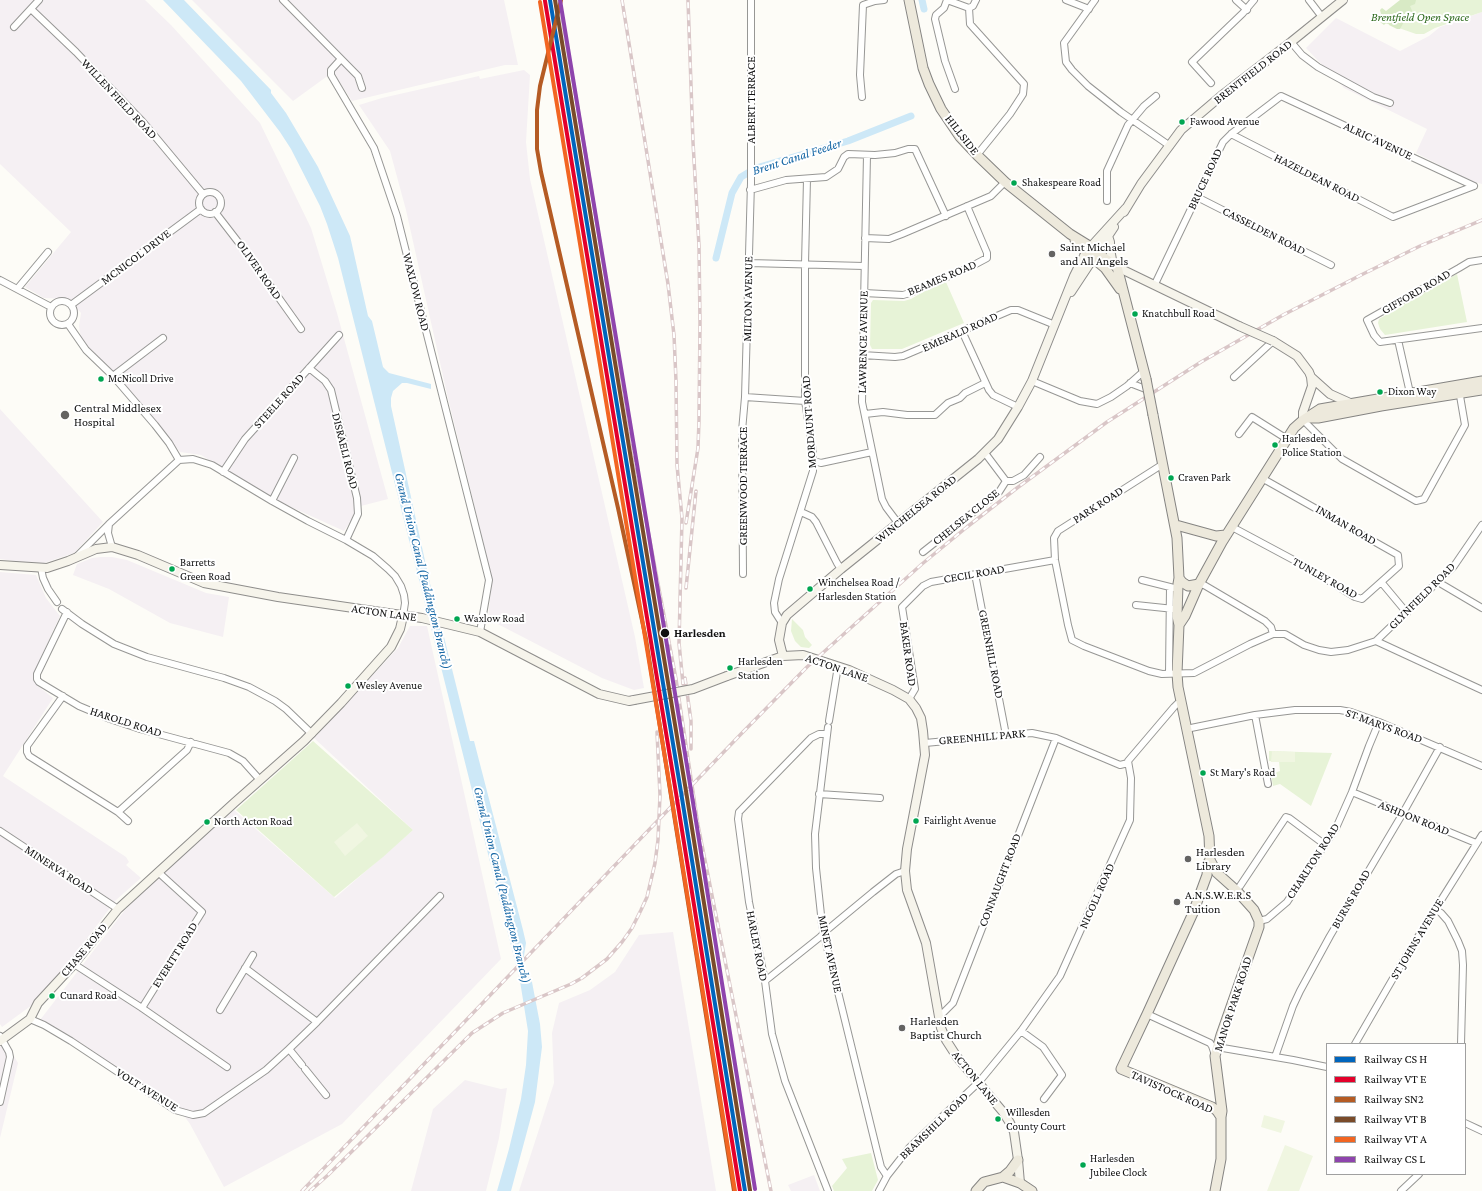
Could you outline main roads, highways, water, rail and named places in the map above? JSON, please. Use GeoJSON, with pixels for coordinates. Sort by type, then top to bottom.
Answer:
{"type":"FeatureCollection","features":[{"type":"Feature","properties":{"kind":"main road","name":"HILLSIDE"},"geometry":{"type":"LineString","coordinates":[[909,0],[923,68],[929,84],[946,116],[960,136],[1005,182],[1092,252]]}},
{"type":"Feature","properties":{"kind":"main road"},"geometry":{"type":"LineString","coordinates":[[1092,252],[1115,266],[1124,295],[1145,375],[1176,525],[1179,578],[1174,588],[1174,609],[1179,625],[1173,673],[1181,703],[1209,836],[1210,860],[1208,863],[1207,875],[1217,873],[1210,860]]}},
{"type":"Feature","properties":{"kind":"main road"},"geometry":{"type":"LineString","coordinates":[[1092,252],[1111,275],[1124,295]]}},
{"type":"Feature","properties":{"kind":"main road"},"geometry":{"type":"LineString","coordinates":[[1305,419],[1318,418],[1459,390],[1482,381]]}},
{"type":"Feature","properties":{"kind":"main road"},"geometry":{"type":"LineString","coordinates":[[1179,625],[1185,616],[1199,584],[1226,536],[1294,428],[1305,419],[1320,409],[1410,393],[1482,390]]}},
{"type":"Feature","properties":{"kind":"main road"},"geometry":{"type":"LineString","coordinates":[[1176,525],[1216,536],[1226,536]]}},
{"type":"Feature","properties":{"kind":"main road"},"geometry":{"type":"LineString","coordinates":[[1177,538],[1189,529]]}},
{"type":"Feature","properties":{"kind":"main road"},"geometry":{"type":"LineString","coordinates":[[1216,536],[1220,546]]}},
{"type":"Feature","properties":{"kind":"main road"},"geometry":{"type":"LineString","coordinates":[[1179,578],[1185,585],[1188,586],[1199,584]]}},
{"type":"Feature","properties":{"kind":"main road","name":"MANOR PARK ROAD"},"geometry":{"type":"LineString","coordinates":[[1215,1191],[1221,1159],[1222,1111],[1216,1052],[1220,1035],[1259,927],[1259,921],[1254,910],[1236,890],[1217,873]]}},
{"type":"Feature","properties":{"kind":"main road","name":"TAVISTOCK ROAD"},"geometry":{"type":"LineString","coordinates":[[1207,875],[1192,913],[1121,1069],[1212,1107],[1221,1117]]}},
{"type":"Feature","properties":{"kind":"main road"},"geometry":{"type":"LineString","coordinates":[[1212,1107],[1220,1103]]}},
{"type":"Feature","properties":{"kind":"main road"},"geometry":{"type":"LineString","coordinates":[[976,1191],[984,1182],[1003,1177],[1010,1171],[1018,1160]]}},
{"type":"Feature","properties":{"kind":"main road"},"geometry":{"type":"LineString","coordinates":[[1003,1177],[1032,1191]]}},
{"type":"Feature","properties":{"kind":"water","name":"Grand Union Canal (Paddington Branch)"},"geometry":{"type":"Polygon","coordinates":[[[163,0],[184,0],[271,90],[271,93],[286,113],[318,167],[350,236],[368,316],[372,321],[383,367],[389,373],[431,384],[431,389],[402,383],[393,391],[391,406],[440,629],[444,637],[470,741],[474,741],[523,930],[526,943],[523,962],[526,973],[532,982],[540,1024],[542,1047],[535,1102],[511,1191],[497,1191],[521,1099],[526,1065],[528,1031],[520,981],[338,258],[320,206],[291,149],[280,132],[241,81],[163,0]]]}},
{"type":"Feature","properties":{"kind":"waterway","name":"Brent Canal Feeder"},"geometry":{"type":"LineString","coordinates":[[922,0],[924,9]]}},
{"type":"Feature","properties":{"kind":"waterway","name":"Brent Canal Feeder"},"geometry":{"type":"LineString","coordinates":[[716,258],[732,193],[741,177],[756,168],[848,141],[911,116]]}},
{"type":"Feature","properties":{"kind":"railway"},"geometry":{"type":"LineString","coordinates":[[559,0],[637,472],[676,679],[698,825],[771,1191]]}},
{"type":"Feature","properties":{"kind":"railway"},"geometry":{"type":"LineString","coordinates":[[622,0],[668,284],[674,335],[677,465],[682,518],[679,643],[683,684]]}},
{"type":"Feature","properties":{"kind":"railway"},"geometry":{"type":"LineString","coordinates":[[686,523],[698,448],[700,323],[699,246],[693,142],[688,0]]}},
{"type":"Feature","properties":{"kind":"railway"},"geometry":{"type":"LineString","coordinates":[[302,1191],[807,667],[922,564],[1017,488],[1107,422],[1201,362],[1283,315],[1361,275],[1420,246],[1482,220]]}},
{"type":"Feature","properties":{"kind":"railway"},"geometry":{"type":"LineString","coordinates":[[686,588],[696,491]]}},
{"type":"Feature","properties":{"kind":"railway"},"geometry":{"type":"LineString","coordinates":[[685,678],[691,721],[691,749]]}},
{"type":"Feature","properties":{"kind":"railway"},"geometry":{"type":"LineString","coordinates":[[310,1191],[472,1033],[503,1013],[582,978],[607,959],[622,942],[632,928],[647,897],[655,863],[658,840],[660,795],[657,732]]}},
{"type":"Feature","properties":{"kind":"rail line","name":"SN2"},"geometry":{"type":"LineString","coordinates":[[561,0],[540,86],[537,110],[537,149],[646,639],[734,1191]]}},
{"type":"Feature","properties":{"kind":"place","name":"Fawood Avenue"},"geometry":{"type":"Point","coordinates":[1182,122]}},
{"type":"Feature","properties":{"kind":"place","name":"Shakespeare Road"},"geometry":{"type":"Point","coordinates":[1014,183]}},
{"type":"Feature","properties":{"kind":"place","name":"Saint Michael and All Angels"},"geometry":{"type":"Point","coordinates":[1052,254]}},
{"type":"Feature","properties":{"kind":"place","name":"Knatchbull Road"},"geometry":{"type":"Point","coordinates":[1135,314]}},
{"type":"Feature","properties":{"kind":"place","name":"McNicoll Drive"},"geometry":{"type":"Point","coordinates":[101,379]}},
{"type":"Feature","properties":{"kind":"place","name":"Dixon Way"},"geometry":{"type":"Point","coordinates":[1380,392]}},
{"type":"Feature","properties":{"kind":"place","name":"Central Middlesex Hospital"},"geometry":{"type":"Point","coordinates":[65,415]}},
{"type":"Feature","properties":{"kind":"place","name":"Harlesden Police Station"},"geometry":{"type":"Point","coordinates":[1275,445]}},
{"type":"Feature","properties":{"kind":"place","name":"Craven Park"},"geometry":{"type":"Point","coordinates":[1171,478]}},
{"type":"Feature","properties":{"kind":"place","name":"Barretts Green Road"},"geometry":{"type":"Point","coordinates":[172,569]}},
{"type":"Feature","properties":{"kind":"place","name":"Winchelsea Road / Harlesden Station"},"geometry":{"type":"Point","coordinates":[810,589]}},
{"type":"Feature","properties":{"kind":"place","name":"Waxlow Road"},"geometry":{"type":"Point","coordinates":[457,619]}},
{"type":"Feature","properties":{"kind":"place","name":"Harlesden"},"geometry":{"type":"Point","coordinates":[665,633]}},
{"type":"Feature","properties":{"kind":"place","name":"Harlesden Station"},"geometry":{"type":"Point","coordinates":[730,668]}},
{"type":"Feature","properties":{"kind":"place","name":"Wesley Avenue"},"geometry":{"type":"Point","coordinates":[348,686]}},
{"type":"Feature","properties":{"kind":"place","name":"St Mary's Road"},"geometry":{"type":"Point","coordinates":[1203,773]}},
{"type":"Feature","properties":{"kind":"place","name":"Fairlight Avenue"},"geometry":{"type":"Point","coordinates":[916,821]}},
{"type":"Feature","properties":{"kind":"place","name":"North Acton Road"},"geometry":{"type":"Point","coordinates":[207,822]}},
{"type":"Feature","properties":{"kind":"place","name":"Harlesden Library"},"geometry":{"type":"Point","coordinates":[1188,859]}},
{"type":"Feature","properties":{"kind":"place","name":"A.N.S.W.E.R.S Tuition"},"geometry":{"type":"Point","coordinates":[1177,902]}},
{"type":"Feature","properties":{"kind":"place","name":"Cunard Road"},"geometry":{"type":"Point","coordinates":[52,996]}},
{"type":"Feature","properties":{"kind":"place","name":"Harlesden Baptist Church"},"geometry":{"type":"Point","coordinates":[902,1028]}},
{"type":"Feature","properties":{"kind":"place","name":"Willesden County Court"},"geometry":{"type":"Point","coordinates":[998,1119]}},
{"type":"Feature","properties":{"kind":"place","name":"Harlesden Jubilee Clock"},"geometry":{"type":"Point","coordinates":[1083,1165]}},
{"type":"Feature","properties":{"kind":"park label","name":"Brentfield Open Space"},"geometry":{"type":"Point","coordinates":[1420,17]}}]}
